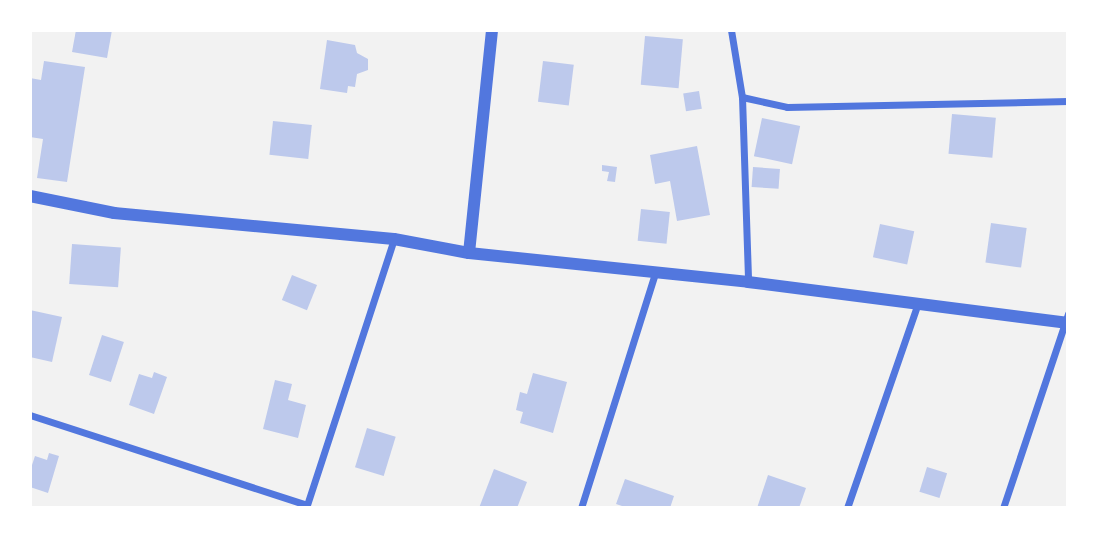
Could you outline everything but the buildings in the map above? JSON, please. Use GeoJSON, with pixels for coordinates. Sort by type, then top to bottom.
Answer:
{"type":"FeatureCollection","features":[{"type":"Feature","properties":{"kind":"street"},"geometry":{"type":"LineString","coordinates":[[469,253],[492,30]]}},
{"type":"Feature","properties":{"kind":"street"},"geometry":{"type":"LineString","coordinates":[[731,30],[742,97],[748,282]]}},
{"type":"Feature","properties":{"kind":"street"},"geometry":{"type":"LineString","coordinates":[[742,97],[787,107],[1068,101]]}},
{"type":"Feature","properties":{"kind":"street"},"geometry":{"type":"LineString","coordinates":[[30,196],[114,214],[394,239],[469,253],[748,282],[1067,320],[1003,508]]}},
{"type":"Feature","properties":{"kind":"street"},"geometry":{"type":"LineString","coordinates":[[30,415],[306,507],[394,239]]}},
{"type":"Feature","properties":{"kind":"street"},"geometry":{"type":"LineString","coordinates":[[581,508],[655,273]]}},
{"type":"Feature","properties":{"kind":"street"},"geometry":{"type":"LineString","coordinates":[[847,508],[918,303]]}}]}
